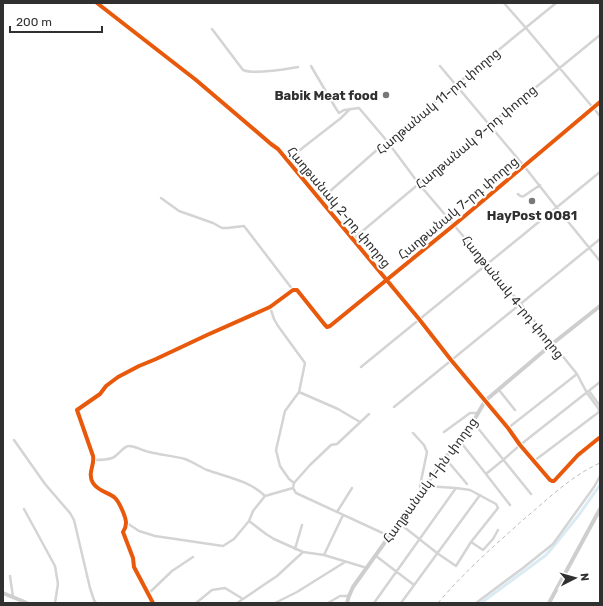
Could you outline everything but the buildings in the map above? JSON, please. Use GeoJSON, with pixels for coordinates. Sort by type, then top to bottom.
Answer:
{"type":"FeatureCollection","features":[{"type":"Feature","properties":{"kind":"main road","name":"Հաղթանակ 1-ին փողոց"},"geometry":{"type":"LineString","coordinates":[[347,603],[353,587],[424,486],[473,422],[485,401],[552,344],[600,306]]}},
{"type":"Feature","properties":{"kind":"main road"},"geometry":{"type":"LineString","coordinates":[[549,603],[600,509]]}},
{"type":"Feature","properties":{"kind":"main road"},"geometry":{"type":"LineString","coordinates":[[3,593],[27,603]]}},
{"type":"Feature","properties":{"kind":"street","name":"Հաղթանակ 2-րդ փողոց"},"geometry":{"type":"LineString","coordinates":[[97,3],[200,83],[278,149],[550,480],[554,481],[578,454],[599,438]]}},
{"type":"Feature","properties":{"kind":"street"},"geometry":{"type":"LineString","coordinates":[[504,3],[600,116]]}},
{"type":"Feature","properties":{"kind":"street","name":"Հաղթանակ 11-րդ փողոց"},"geometry":{"type":"LineString","coordinates":[[320,200],[387,142],[556,3]]}},
{"type":"Feature","properties":{"kind":"street"},"geometry":{"type":"LineString","coordinates":[[212,29],[243,70],[248,72],[267,71],[298,67]]}},
{"type":"Feature","properties":{"kind":"street","name":"Հաղթանակ 9-րդ փողոց"},"geometry":{"type":"LineString","coordinates":[[353,239],[489,125],[600,35]]}},
{"type":"Feature","properties":{"kind":"street"},"geometry":{"type":"LineString","coordinates":[[312,66],[339,113],[350,109]]}},
{"type":"Feature","properties":{"kind":"street"},"geometry":{"type":"LineString","coordinates":[[440,66],[524,166],[600,261]]}},
{"type":"Feature","properties":{"kind":"street","name":"Հաղթանակ 7-րդ փողոց"},"geometry":{"type":"LineString","coordinates":[[293,290],[297,290],[327,327],[330,326],[454,225],[600,102]]}},
{"type":"Feature","properties":{"kind":"street","name":"Հաղթանակ 4-րդ փողոց"},"geometry":{"type":"LineString","coordinates":[[350,109],[359,108],[419,184],[520,303],[577,374],[588,392]]}},
{"type":"Feature","properties":{"kind":"street"},"geometry":{"type":"LineString","coordinates":[[287,160],[350,109]]}},
{"type":"Feature","properties":{"kind":"street"},"geometry":{"type":"LineString","coordinates":[[361,367],[600,172]]}},
{"type":"Feature","properties":{"kind":"street"},"geometry":{"type":"LineString","coordinates":[[518,194],[522,197],[540,186]]}},
{"type":"Feature","properties":{"kind":"street"},"geometry":{"type":"LineString","coordinates":[[153,603],[134,567],[133,558],[123,532],[126,522],[118,503],[114,497],[96,487],[92,482],[90,473],[94,460],[76,410],[100,394],[106,386],[118,377],[139,366],[270,307],[293,290],[244,226],[222,228],[213,223],[179,211],[161,198]]}},
{"type":"Feature","properties":{"kind":"street"},"geometry":{"type":"LineString","coordinates":[[394,407],[600,239]]}},
{"type":"Feature","properties":{"kind":"street"},"geometry":{"type":"LineString","coordinates":[[270,307],[274,320],[305,362],[299,392],[285,411],[276,450],[280,466],[289,479],[294,483]]}},
{"type":"Feature","properties":{"kind":"street"},"geometry":{"type":"LineString","coordinates":[[508,428],[577,374]]}},
{"type":"Feature","properties":{"kind":"street"},"geometry":{"type":"LineString","coordinates":[[486,474],[520,445],[600,382]]}},
{"type":"Feature","properties":{"kind":"street"},"geometry":{"type":"LineString","coordinates":[[499,390],[515,410]]}},
{"type":"Feature","properties":{"kind":"street"},"geometry":{"type":"LineString","coordinates":[[299,392],[341,411],[360,422]]}},
{"type":"Feature","properties":{"kind":"street"},"geometry":{"type":"LineString","coordinates":[[588,392],[600,406]]}},
{"type":"Feature","properties":{"kind":"street"},"geometry":{"type":"LineString","coordinates":[[534,461],[598,412],[598,408],[588,392]]}},
{"type":"Feature","properties":{"kind":"street"},"geometry":{"type":"LineString","coordinates":[[444,432],[470,413],[477,413]]}},
{"type":"Feature","properties":{"kind":"street"},"geometry":{"type":"LineString","coordinates":[[368,414],[337,444],[331,445],[294,483],[293,488],[296,493],[389,536]]}},
{"type":"Feature","properties":{"kind":"street"},"geometry":{"type":"LineString","coordinates":[[473,422],[532,494]]}},
{"type":"Feature","properties":{"kind":"street"},"geometry":{"type":"LineString","coordinates":[[413,433],[424,445],[427,452],[420,486],[421,491]]}},
{"type":"Feature","properties":{"kind":"street"},"geometry":{"type":"LineString","coordinates":[[14,440],[44,484],[70,513],[74,520],[90,588],[96,603]]}},
{"type":"Feature","properties":{"kind":"street"},"geometry":{"type":"LineString","coordinates":[[458,440],[510,505]]}},
{"type":"Feature","properties":{"kind":"street"},"geometry":{"type":"LineString","coordinates":[[94,460],[113,458],[129,446],[149,452],[185,459],[206,469],[234,478],[251,486],[265,496]]}},
{"type":"Feature","properties":{"kind":"street"},"geometry":{"type":"LineString","coordinates":[[445,458],[467,484]]}},
{"type":"Feature","properties":{"kind":"street"},"geometry":{"type":"LineString","coordinates":[[476,603],[553,544],[594,487],[600,476]]}},
{"type":"Feature","properties":{"kind":"street"},"geometry":{"type":"LineString","coordinates":[[398,523],[456,566],[471,542],[498,508],[496,504],[470,490],[424,486]]}},
{"type":"Feature","properties":{"kind":"street"},"geometry":{"type":"LineString","coordinates":[[126,522],[139,531],[155,536],[223,546],[234,539],[249,521],[253,511],[265,496],[293,488]]}},
{"type":"Feature","properties":{"kind":"street"},"geometry":{"type":"LineString","coordinates":[[337,512],[352,488]]}},
{"type":"Feature","properties":{"kind":"street"},"geometry":{"type":"LineString","coordinates":[[374,603],[456,488]]}},
{"type":"Feature","properties":{"kind":"street"},"geometry":{"type":"LineString","coordinates":[[401,603],[480,495]]}},
{"type":"Feature","properties":{"kind":"street"},"geometry":{"type":"LineString","coordinates":[[24,509],[54,566],[58,584],[56,603]]}},
{"type":"Feature","properties":{"kind":"street"},"geometry":{"type":"LineString","coordinates":[[324,555],[343,515]]}},
{"type":"Feature","properties":{"kind":"street"},"geometry":{"type":"LineString","coordinates":[[249,521],[266,534],[295,549],[303,552],[324,555],[367,568]]}},
{"type":"Feature","properties":{"kind":"street"},"geometry":{"type":"LineString","coordinates":[[295,549],[302,525]]}},
{"type":"Feature","properties":{"kind":"street"},"geometry":{"type":"LineString","coordinates":[[471,542],[482,550],[493,539],[498,530]]}},
{"type":"Feature","properties":{"kind":"street"},"geometry":{"type":"LineString","coordinates":[[237,603],[277,576],[303,552]]}},
{"type":"Feature","properties":{"kind":"street"},"geometry":{"type":"LineString","coordinates":[[375,556],[414,585]]}},
{"type":"Feature","properties":{"kind":"street"},"geometry":{"type":"LineString","coordinates":[[148,594],[172,571],[193,557]]}},
{"type":"Feature","properties":{"kind":"street"},"geometry":{"type":"LineString","coordinates":[[275,603],[297,592],[346,562]]}},
{"type":"Feature","properties":{"kind":"street"},"geometry":{"type":"LineString","coordinates":[[10,576],[13,597]]}},
{"type":"Feature","properties":{"kind":"street"},"geometry":{"type":"LineString","coordinates":[[196,603],[212,590],[225,588],[243,599]]}},
{"type":"Feature","properties":{"kind":"street"},"geometry":{"type":"LineString","coordinates":[[328,603],[340,596],[349,596]]}},
{"type":"Feature","properties":{"kind":"waterway"},"geometry":{"type":"LineString","coordinates":[[481,603],[546,555],[578,516],[600,485]]}},
{"type":"Feature","properties":{"kind":"railway"},"geometry":{"type":"LineString","coordinates":[[438,603],[490,549],[524,519],[579,474],[600,463]]}},
{"type":"Feature","properties":{"kind":"cycle path"},"geometry":{"type":"LineString","coordinates":[[97,3],[196,80],[278,149],[550,480],[554,481],[578,455],[599,438]]}},
{"type":"Feature","properties":{"kind":"cycle path"},"geometry":{"type":"LineString","coordinates":[[153,603],[134,567],[133,558],[123,532],[126,523],[120,505],[114,497],[97,488],[91,479],[93,456],[77,410],[100,394],[106,386],[118,377],[139,366],[270,307],[293,290],[297,290],[327,327],[330,326],[454,225],[600,102]]}},
{"type":"Feature","properties":{"kind":"place","name":"Babik Meat food"},"geometry":{"type":"Point","coordinates":[386,95]}},
{"type":"Feature","properties":{"kind":"place","name":"HayPost 0081"},"geometry":{"type":"Point","coordinates":[532,201]}}]}
